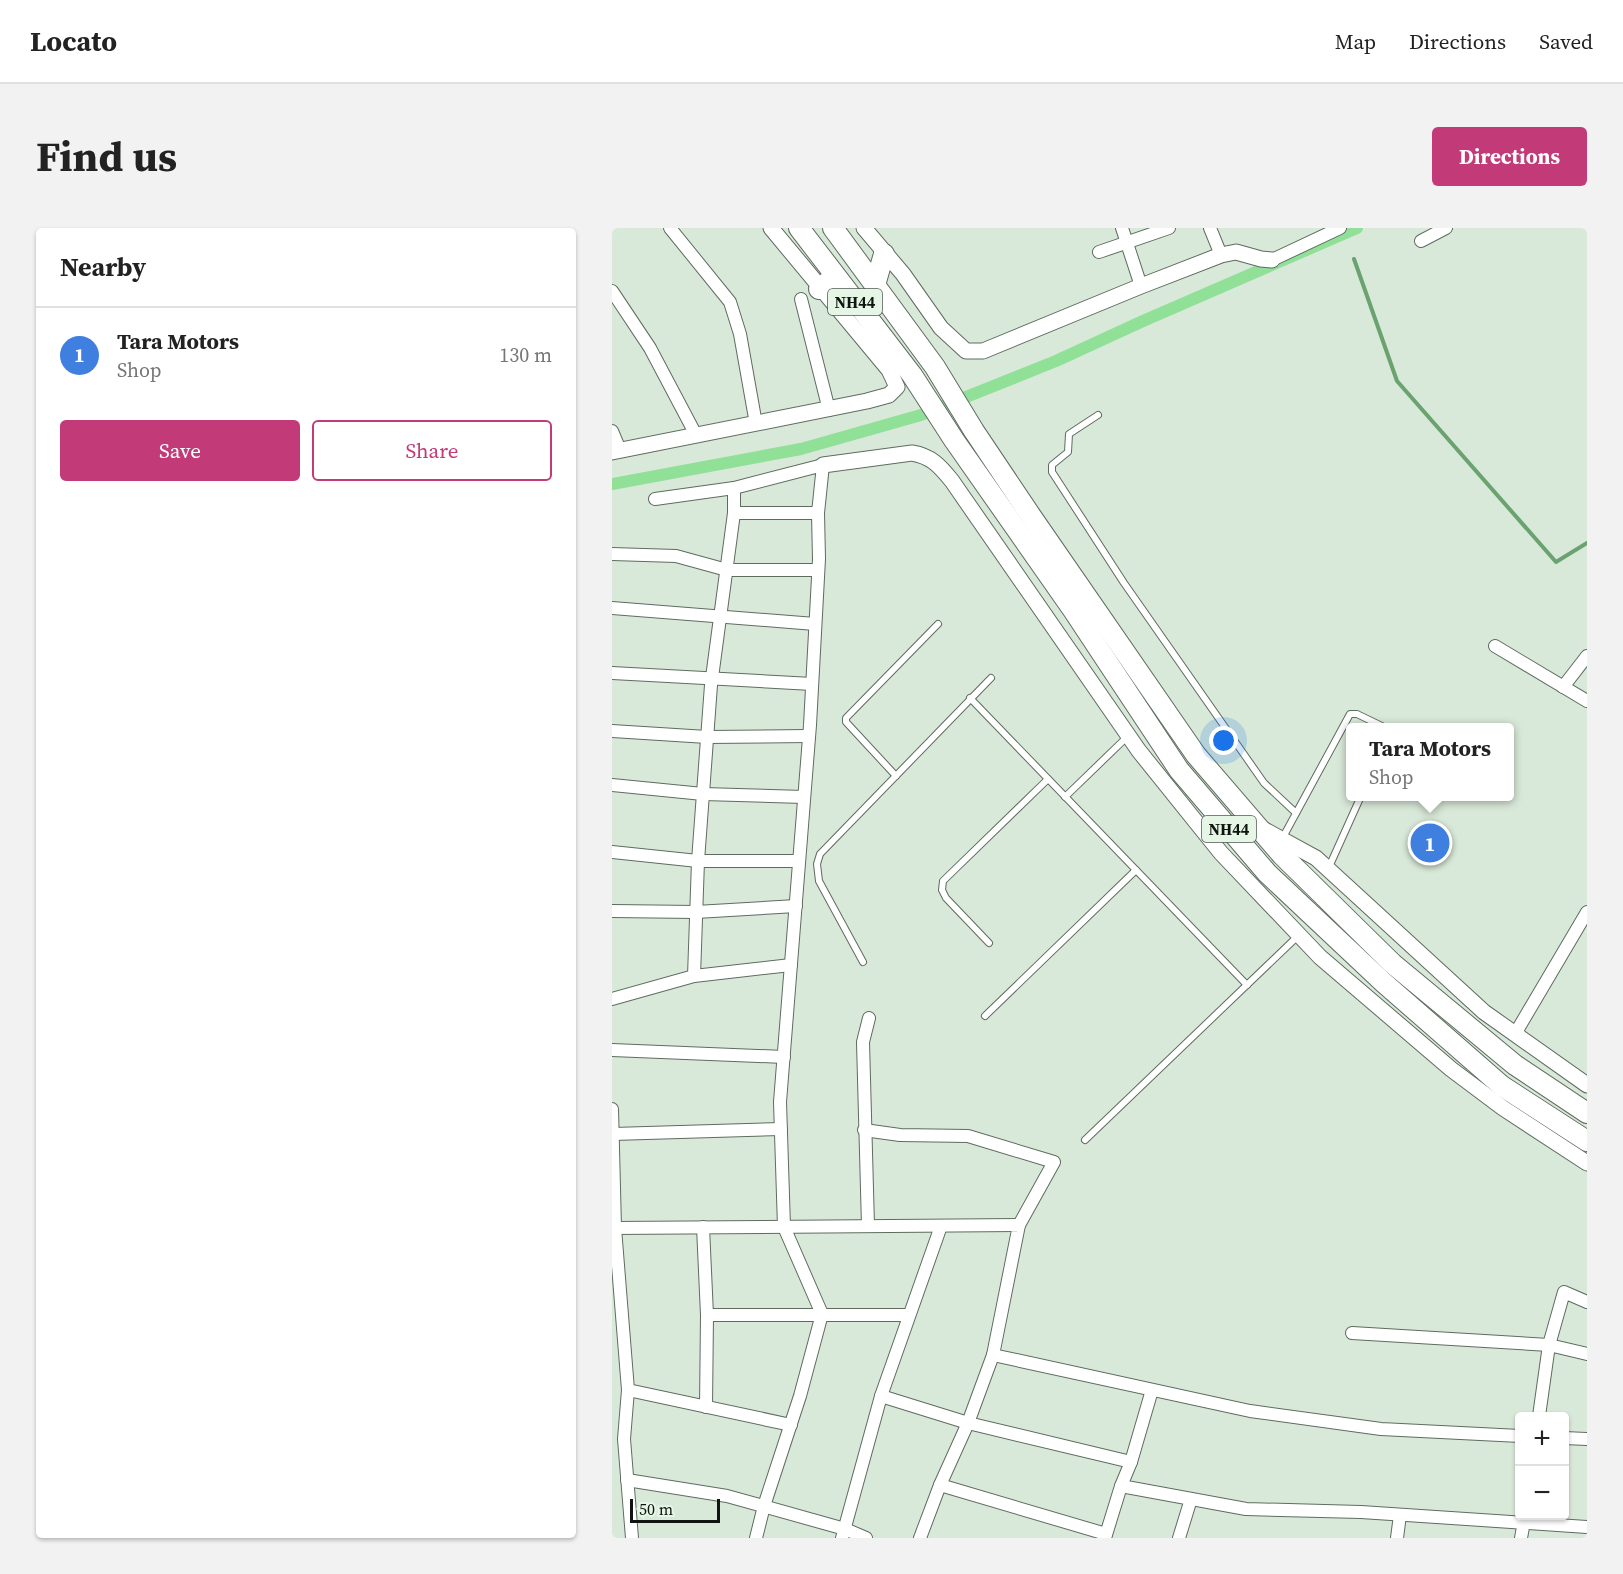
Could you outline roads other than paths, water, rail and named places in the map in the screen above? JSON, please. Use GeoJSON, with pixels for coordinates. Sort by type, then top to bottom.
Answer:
{"type":"FeatureCollection","features":[{"type":"Feature","properties":{"kind":"highway","name":"NH44"},"geometry":{"type":"LineString","coordinates":[[799,228],[912,375],[1179,770],[1267,873],[1384,983],[1502,1086],[1587,1141]]}},
{"type":"Feature","properties":{"kind":"highway","name":"NH44"},"geometry":{"type":"LineString","coordinates":[[833,228],[935,367],[974,431],[1196,755],[1282,855],[1393,964],[1515,1065],[1587,1113]]}},
{"type":"Feature","properties":{"kind":"highway"},"geometry":{"type":"LineString","coordinates":[[875,285],[884,254]]}},
{"type":"Feature","properties":{"kind":"highway"},"geometry":{"type":"LineString","coordinates":[[819,289],[835,276]]}},
{"type":"Feature","properties":{"kind":"street"},"geometry":{"type":"LineString","coordinates":[[670,228],[730,302],[740,334],[756,424]]}},
{"type":"Feature","properties":{"kind":"street"},"geometry":{"type":"LineString","coordinates":[[612,431],[616,451],[829,410],[889,395],[897,387],[889,370],[819,289],[771,228]]}},
{"type":"Feature","properties":{"kind":"street"},"geometry":{"type":"LineString","coordinates":[[864,228],[899,270],[939,325],[961,348],[971,352],[983,351],[1221,255],[1236,252],[1261,260],[1272,260],[1340,228]]}},
{"type":"Feature","properties":{"kind":"street"},"geometry":{"type":"LineString","coordinates":[[1122,228],[1141,286]]}},
{"type":"Feature","properties":{"kind":"street"},"geometry":{"type":"LineString","coordinates":[[1099,252],[1169,228]]}},
{"type":"Feature","properties":{"kind":"street"},"geometry":{"type":"LineString","coordinates":[[1210,228],[1221,255]]}},
{"type":"Feature","properties":{"kind":"street"},"geometry":{"type":"LineString","coordinates":[[1421,241],[1446,228]]}},
{"type":"Feature","properties":{"kind":"street"},"geometry":{"type":"LineString","coordinates":[[612,291],[650,348],[696,435]]}},
{"type":"Feature","properties":{"kind":"street"},"geometry":{"type":"LineString","coordinates":[[801,298],[829,410]]}},
{"type":"Feature","properties":{"kind":"street"},"geometry":{"type":"LineString","coordinates":[[655,500],[734,488],[823,465],[912,453],[924,455],[934,461],[952,481],[1129,736],[1221,853],[1320,957],[1451,1069],[1503,1108],[1587,1163]]}},
{"type":"Feature","properties":{"kind":"street"},"geometry":{"type":"LineString","coordinates":[[756,1538],[822,1314],[784,1227],[780,1102],[809,736],[818,570],[818,513],[823,465]]}},
{"type":"Feature","properties":{"kind":"street"},"geometry":{"type":"LineString","coordinates":[[694,976],[698,861],[707,736],[712,677],[734,513],[734,488]]}},
{"type":"Feature","properties":{"kind":"street"},"geometry":{"type":"LineString","coordinates":[[734,513],[818,513]]}},
{"type":"Feature","properties":{"kind":"street"},"geometry":{"type":"LineString","coordinates":[[612,554],[676,556],[727,570],[818,570]]}},
{"type":"Feature","properties":{"kind":"street"},"geometry":{"type":"LineString","coordinates":[[612,608],[815,624]]}},
{"type":"Feature","properties":{"kind":"street"},"geometry":{"type":"LineString","coordinates":[[1495,646],[1587,701]]}},
{"type":"Feature","properties":{"kind":"street"},"geometry":{"type":"LineString","coordinates":[[1563,687],[1587,656]]}},
{"type":"Feature","properties":{"kind":"street"},"geometry":{"type":"LineString","coordinates":[[612,673],[812,684]]}},
{"type":"Feature","properties":{"kind":"street"},"geometry":{"type":"LineString","coordinates":[[612,731],[707,736],[809,736]]}},
{"type":"Feature","properties":{"kind":"street"},"geometry":{"type":"LineString","coordinates":[[612,785],[703,794],[804,797]]}},
{"type":"Feature","properties":{"kind":"street"},"geometry":{"type":"LineString","coordinates":[[1258,826],[1316,858],[1484,1012],[1587,1085]]}},
{"type":"Feature","properties":{"kind":"street"},"geometry":{"type":"LineString","coordinates":[[612,852],[698,861],[799,861]]}},
{"type":"Feature","properties":{"kind":"street"},"geometry":{"type":"LineString","coordinates":[[612,910],[696,912],[796,906]]}},
{"type":"Feature","properties":{"kind":"street"},"geometry":{"type":"LineString","coordinates":[[1515,1034],[1587,912]]}},
{"type":"Feature","properties":{"kind":"street"},"geometry":{"type":"LineString","coordinates":[[612,999],[694,976],[791,965]]}},
{"type":"Feature","properties":{"kind":"street"},"geometry":{"type":"LineString","coordinates":[[868,1226],[863,1042],[869,1018]]}},
{"type":"Feature","properties":{"kind":"street"},"geometry":{"type":"LineString","coordinates":[[612,1050],[784,1057]]}},
{"type":"Feature","properties":{"kind":"street"},"geometry":{"type":"LineString","coordinates":[[612,1109],[613,1228],[628,1390],[624,1439],[632,1538]]}},
{"type":"Feature","properties":{"kind":"street"},"geometry":{"type":"LineString","coordinates":[[613,1134],[781,1129]]}},
{"type":"Feature","properties":{"kind":"street"},"geometry":{"type":"LineString","coordinates":[[864,1130],[900,1135],[968,1136],[1054,1162],[1019,1226],[993,1354],[968,1423],[940,1485],[920,1538]]}},
{"type":"Feature","properties":{"kind":"street"},"geometry":{"type":"LineString","coordinates":[[844,1533],[880,1396],[940,1226]]}},
{"type":"Feature","properties":{"kind":"street"},"geometry":{"type":"LineString","coordinates":[[613,1228],[1019,1226]]}},
{"type":"Feature","properties":{"kind":"street"},"geometry":{"type":"LineString","coordinates":[[703,1227],[707,1315],[706,1407]]}},
{"type":"Feature","properties":{"kind":"street"},"geometry":{"type":"LineString","coordinates":[[1540,1412],[1549,1345],[1564,1292],[1587,1302]]}},
{"type":"Feature","properties":{"kind":"street"},"geometry":{"type":"LineString","coordinates":[[707,1315],[909,1315]]}},
{"type":"Feature","properties":{"kind":"street"},"geometry":{"type":"LineString","coordinates":[[1352,1333],[1549,1345],[1587,1354]]}},
{"type":"Feature","properties":{"kind":"street"},"geometry":{"type":"LineString","coordinates":[[993,1354],[1250,1411],[1381,1429],[1515,1436]]}},
{"type":"Feature","properties":{"kind":"street"},"geometry":{"type":"LineString","coordinates":[[628,1390],[791,1425]]}},
{"type":"Feature","properties":{"kind":"street"},"geometry":{"type":"LineString","coordinates":[[940,1485],[1106,1536],[1152,1390]]}},
{"type":"Feature","properties":{"kind":"street"},"geometry":{"type":"LineString","coordinates":[[880,1396],[968,1423],[1131,1462]]}},
{"type":"Feature","properties":{"kind":"street"},"geometry":{"type":"LineString","coordinates":[[1569,1438],[1587,1439]]}},
{"type":"Feature","properties":{"kind":"street"},"geometry":{"type":"LineString","coordinates":[[627,1480],[727,1496],[866,1538]]}},
{"type":"Feature","properties":{"kind":"street"},"geometry":{"type":"LineString","coordinates":[[1121,1486],[1246,1509],[1515,1519]]}},
{"type":"Feature","properties":{"kind":"street"},"geometry":{"type":"LineString","coordinates":[[1179,1538],[1191,1499]]}},
{"type":"Feature","properties":{"kind":"street"},"geometry":{"type":"LineString","coordinates":[[1397,1538],[1400,1515]]}},
{"type":"Feature","properties":{"kind":"street"},"geometry":{"type":"LineString","coordinates":[[1521,1538],[1525,1520]]}},
{"type":"Feature","properties":{"kind":"street"},"geometry":{"type":"LineString","coordinates":[[1533,1520],[1587,1527]]}},
{"type":"Feature","properties":{"kind":"lane"},"geometry":{"type":"LineString","coordinates":[[1098,415],[1069,434],[1068,452],[1052,465],[1052,472],[1124,584],[1264,783],[1296,813]]}},
{"type":"Feature","properties":{"kind":"lane"},"geometry":{"type":"LineString","coordinates":[[896,776],[846,722],[846,717],[938,624]]}},
{"type":"Feature","properties":{"kind":"lane"},"geometry":{"type":"LineString","coordinates":[[863,962],[819,881],[817,864],[820,855],[991,678]]}},
{"type":"Feature","properties":{"kind":"lane"},"geometry":{"type":"LineString","coordinates":[[970,698],[1248,985]]}},
{"type":"Feature","properties":{"kind":"lane"},"geometry":{"type":"LineString","coordinates":[[1281,839],[1350,714],[1357,714],[1376,723]]}},
{"type":"Feature","properties":{"kind":"lane"},"geometry":{"type":"LineString","coordinates":[[1065,796],[1129,736]]}},
{"type":"Feature","properties":{"kind":"lane"},"geometry":{"type":"LineString","coordinates":[[989,943],[946,898],[942,890],[943,881],[1048,779]]}},
{"type":"Feature","properties":{"kind":"lane"},"geometry":{"type":"LineString","coordinates":[[1328,869],[1359,801]]}},
{"type":"Feature","properties":{"kind":"lane"},"geometry":{"type":"LineString","coordinates":[[985,1016],[1136,870]]}},
{"type":"Feature","properties":{"kind":"lane"},"geometry":{"type":"LineString","coordinates":[[1085,1140],[1299,935]]}},
{"type":"Feature","properties":{"kind":"waterway"},"geometry":{"type":"LineString","coordinates":[[612,484],[801,449],[921,415],[1056,361],[1357,228]]}},
{"type":"Feature","properties":{"kind":"waterway"},"geometry":{"type":"LineString","coordinates":[[1354,259],[1397,381],[1556,562],[1587,543]]}},
{"type":"Feature","properties":{"kind":"place","name":"Tara Motors"},"geometry":{"type":"Point","coordinates":[1430,843]}}]}
